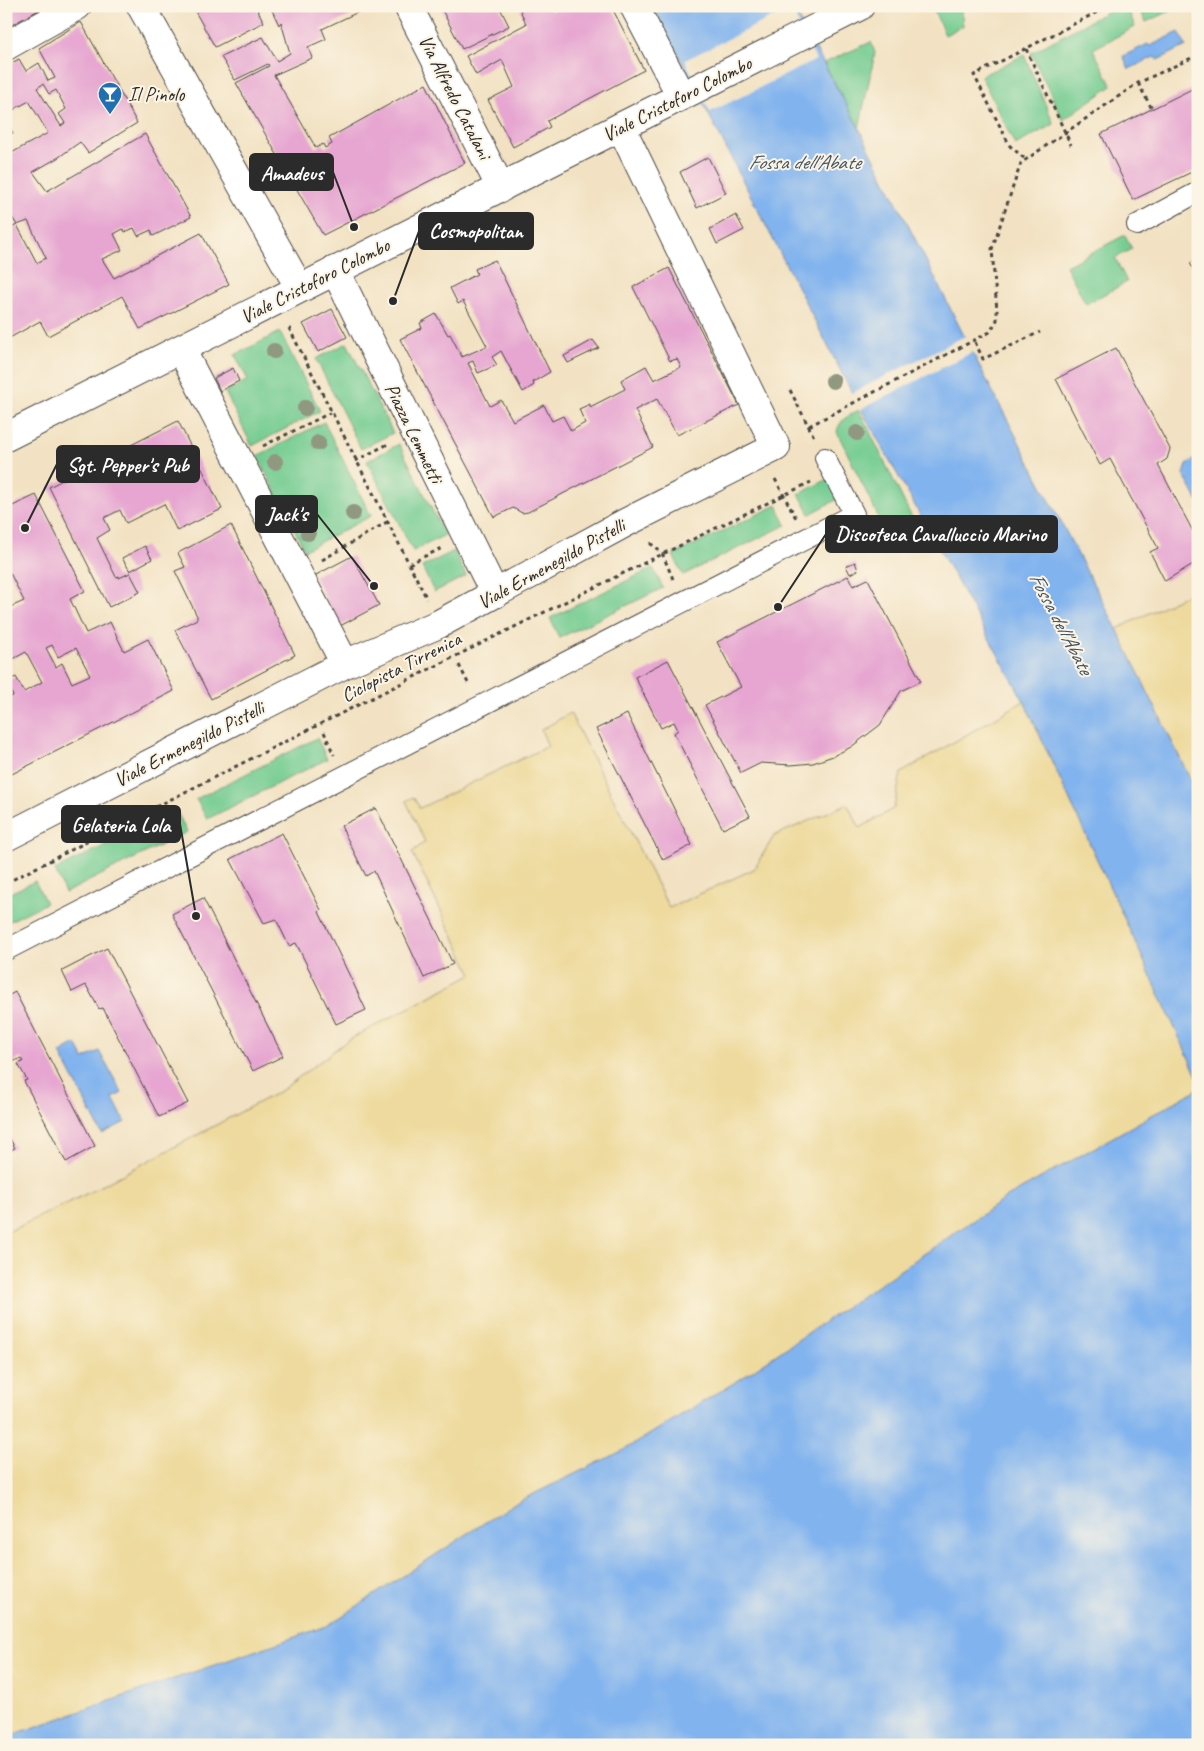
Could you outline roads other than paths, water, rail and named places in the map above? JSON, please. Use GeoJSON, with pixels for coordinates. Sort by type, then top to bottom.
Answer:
{"type":"FeatureCollection","features":[{"type":"Feature","properties":{"kind":"street"},"geometry":{"type":"LineString","coordinates":[[6,46],[77,6]]}},
{"type":"Feature","properties":{"kind":"street"},"geometry":{"type":"LineString","coordinates":[[141,6],[299,287]]}},
{"type":"Feature","properties":{"kind":"street","name":"Via Alfredo Catalani"},"geometry":{"type":"LineString","coordinates":[[408,6],[501,188]]}},
{"type":"Feature","properties":{"kind":"street"},"geometry":{"type":"LineString","coordinates":[[634,6],[681,96]]}},
{"type":"Feature","properties":{"kind":"street","name":"Viale Cristoforo Colombo"},"geometry":{"type":"LineString","coordinates":[[6,437],[299,287],[501,188],[860,6]]}},
{"type":"Feature","properties":{"kind":"street","name":"Viale Ermenegildo Pistelli"},"geometry":{"type":"LineString","coordinates":[[6,837],[345,664],[439,624],[625,523],[776,446],[620,127]]}},
{"type":"Feature","properties":{"kind":"street"},"geometry":{"type":"LineString","coordinates":[[1137,225],[1198,192]]}},
{"type":"Feature","properties":{"kind":"street","name":"Piazza Lemmetti"},"geometry":{"type":"LineString","coordinates":[[335,270],[495,594]]}},
{"type":"Feature","properties":{"kind":"street"},"geometry":{"type":"LineString","coordinates":[[181,349],[345,664]]}},
{"type":"Feature","properties":{"kind":"street"},"geometry":{"type":"LineString","coordinates":[[6,950],[854,514],[825,458]]}},
{"type":"Feature","properties":{"kind":"water","name":"Fossa dell'Abate"},"geometry":{"type":"Polygon","coordinates":[[[653,6],[792,6],[859,128],[984,375],[1117,629],[1198,795],[1198,1078],[1024,701],[852,393],[653,6]]]}},
{"type":"Feature","properties":{"kind":"water"},"geometry":{"type":"Polygon","coordinates":[[[1179,32],[1186,46],[1158,60],[1154,57],[1129,69],[1123,56],[1179,32]]]}},
{"type":"Feature","properties":{"kind":"water"},"geometry":{"type":"Polygon","coordinates":[[[1194,460],[1198,461],[1198,502],[1184,475],[1187,464],[1194,460]]]}},
{"type":"Feature","properties":{"kind":"water"},"geometry":{"type":"Polygon","coordinates":[[[76,1044],[84,1059],[99,1051],[122,1093],[113,1098],[125,1122],[102,1134],[60,1053],[76,1044]]]}},
{"type":"Feature","properties":{"kind":"water"},"geometry":{"type":"Polygon","coordinates":[[[1198,1089],[1198,1745],[6,1745],[6,1737],[327,1626],[513,1504],[624,1450],[742,1378],[1009,1196],[1198,1089]]]}},
{"type":"Feature","properties":{"kind":"place","name":"Il Pinolo"},"geometry":{"type":"Point","coordinates":[110,115]}},
{"type":"Feature","properties":{"kind":"place","name":"Amadeus"},"geometry":{"type":"Point","coordinates":[354,227]}},
{"type":"Feature","properties":{"kind":"place","name":"Cosmopolitan"},"geometry":{"type":"Point","coordinates":[393,301]}},
{"type":"Feature","properties":{"kind":"place","name":"Sgt. Pepper's Pub"},"geometry":{"type":"Point","coordinates":[25,528]}},
{"type":"Feature","properties":{"kind":"place","name":"Jack's"},"geometry":{"type":"Point","coordinates":[374,586]}},
{"type":"Feature","properties":{"kind":"place","name":"Discoteca Cavalluccio Marino"},"geometry":{"type":"Point","coordinates":[778,607]}},
{"type":"Feature","properties":{"kind":"place","name":"Gelateria Lola"},"geometry":{"type":"Point","coordinates":[196,916]}}]}
